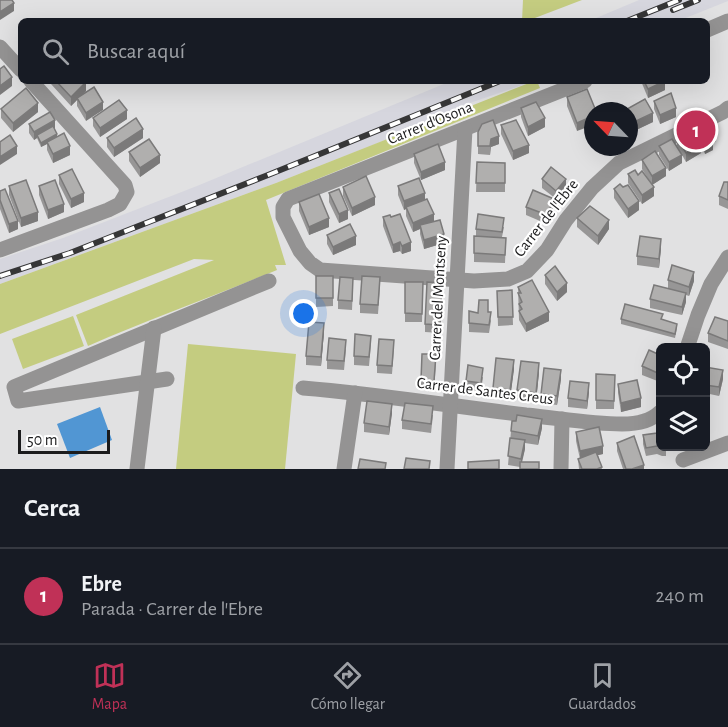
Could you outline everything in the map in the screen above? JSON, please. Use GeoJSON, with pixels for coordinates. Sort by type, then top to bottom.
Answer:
{"type":"FeatureCollection","features":[{"type":"Feature","properties":{"kind":"street"},"geometry":{"type":"LineString","coordinates":[[710,29],[728,21]]}},
{"type":"Feature","properties":{"kind":"street"},"geometry":{"type":"LineString","coordinates":[[0,47],[18,67]]}},
{"type":"Feature","properties":{"kind":"street"},"geometry":{"type":"LineString","coordinates":[[0,250],[108,210],[120,204],[127,192],[125,185],[34,84]]}},
{"type":"Feature","properties":{"kind":"street","name":"Carrer d'Osona"},"geometry":{"type":"LineString","coordinates":[[288,199],[578,84]]}},
{"type":"Feature","properties":{"kind":"street","name":"Carrer de l'Ebre"},"geometry":{"type":"LineString","coordinates":[[288,199],[283,207],[283,217],[300,251],[310,263],[320,270],[474,281],[508,279],[527,271],[547,250],[566,220],[592,188],[619,163],[726,114]]}},
{"type":"Feature","properties":{"kind":"street","name":"Carrer del Montseny"},"geometry":{"type":"LineString","coordinates":[[447,469],[465,129]]}},
{"type":"Feature","properties":{"kind":"street"},"geometry":{"type":"LineString","coordinates":[[689,343],[711,284],[728,257]]}},
{"type":"Feature","properties":{"kind":"street"},"geometry":{"type":"LineString","coordinates":[[166,379],[18,401],[14,387],[60,361],[154,328],[204,303],[268,281]]}},
{"type":"Feature","properties":{"kind":"street"},"geometry":{"type":"LineString","coordinates":[[137,469],[154,328]]}},
{"type":"Feature","properties":{"kind":"street","name":"Carrer de Santes Creus"},"geometry":{"type":"LineString","coordinates":[[303,388],[562,419],[624,424],[642,422],[656,416]]}},
{"type":"Feature","properties":{"kind":"street"},"geometry":{"type":"LineString","coordinates":[[344,469],[354,393]]}},
{"type":"Feature","properties":{"kind":"street"},"geometry":{"type":"LineString","coordinates":[[561,469],[562,419]]}},
{"type":"Feature","properties":{"kind":"street"},"geometry":{"type":"LineString","coordinates":[[683,459],[728,443]]}},
{"type":"Feature","properties":{"kind":"shaded area"},"geometry":{"type":"Polygon","coordinates":[[[639,0],[728,0],[686,18],[596,18],[639,0]]]}},
{"type":"Feature","properties":{"kind":"shaded area"},"geometry":{"type":"Polygon","coordinates":[[[444,84],[525,84],[467,104],[464,109],[276,183],[0,284],[0,259],[63,238],[197,186],[444,84]]]}},
{"type":"Feature","properties":{"kind":"green space"},"geometry":{"type":"Polygon","coordinates":[[[523,0],[582,0],[535,18],[522,18],[523,0]]]}},
{"type":"Feature","properties":{"kind":"green space"},"geometry":{"type":"Polygon","coordinates":[[[526,84],[538,84],[540,88],[266,200],[286,265],[275,265],[277,270],[88,346],[76,315],[214,260],[194,259],[0,334],[0,284],[276,183],[526,84]]]}},
{"type":"Feature","properties":{"kind":"green space"},"geometry":{"type":"Polygon","coordinates":[[[73,316],[84,346],[23,369],[12,339],[73,316]]]}},
{"type":"Feature","properties":{"kind":"green space"},"geometry":{"type":"Polygon","coordinates":[[[188,344],[296,354],[285,469],[176,469],[188,344]]]}},
{"type":"Feature","properties":{"kind":"water"},"geometry":{"type":"Polygon","coordinates":[[[100,407],[112,440],[70,458],[57,424],[100,407]]]}},
{"type":"Feature","properties":{"kind":"building"},"geometry":{"type":"Polygon","coordinates":[[[0,0],[12,0],[14,3],[0,12],[0,0]]]}},
{"type":"Feature","properties":{"kind":"building"},"geometry":{"type":"Polygon","coordinates":[[[4,66],[12,77],[0,86],[0,69],[4,66]]]}},
{"type":"Feature","properties":{"kind":"building"},"geometry":{"type":"Polygon","coordinates":[[[59,84],[84,84],[71,97],[59,84]]]}},
{"type":"Feature","properties":{"kind":"building"},"geometry":{"type":"Polygon","coordinates":[[[646,84],[659,84],[648,89],[646,84]]]}},
{"type":"Feature","properties":{"kind":"building"},"geometry":{"type":"Polygon","coordinates":[[[94,87],[103,102],[86,113],[77,98],[94,87]]]}},
{"type":"Feature","properties":{"kind":"building"},"geometry":{"type":"Polygon","coordinates":[[[26,88],[38,103],[13,123],[1,109],[26,88]]]}},
{"type":"Feature","properties":{"kind":"building"},"geometry":{"type":"Polygon","coordinates":[[[587,89],[592,102],[584,102],[584,120],[577,123],[567,97],[587,89]]]}},
{"type":"Feature","properties":{"kind":"building"},"geometry":{"type":"Polygon","coordinates":[[[671,93],[676,108],[660,115],[654,101],[671,93]]]}},
{"type":"Feature","properties":{"kind":"building"},"geometry":{"type":"Polygon","coordinates":[[[645,99],[653,113],[638,120],[638,103],[645,99]]]}},
{"type":"Feature","properties":{"kind":"building"},"geometry":{"type":"Polygon","coordinates":[[[119,100],[127,110],[100,128],[93,118],[119,100]]]}},
{"type":"Feature","properties":{"kind":"building"},"geometry":{"type":"Polygon","coordinates":[[[536,102],[545,118],[528,127],[521,108],[536,102]]]}},
{"type":"Feature","properties":{"kind":"building"},"geometry":{"type":"Polygon","coordinates":[[[50,112],[55,120],[34,132],[29,124],[50,112]]]}},
{"type":"Feature","properties":{"kind":"building"},"geometry":{"type":"Polygon","coordinates":[[[136,118],[143,129],[114,148],[107,138],[136,118]]]}},
{"type":"Feature","properties":{"kind":"building"},"geometry":{"type":"Polygon","coordinates":[[[493,120],[499,136],[491,139],[490,146],[478,146],[478,132],[482,124],[493,120]]]}},
{"type":"Feature","properties":{"kind":"building"},"geometry":{"type":"Polygon","coordinates":[[[516,120],[529,145],[513,151],[501,125],[516,120]]]}},
{"type":"Feature","properties":{"kind":"building"},"geometry":{"type":"Polygon","coordinates":[[[709,121],[716,133],[710,137],[713,141],[705,145],[697,127],[709,121]]]}},
{"type":"Feature","properties":{"kind":"building"},"geometry":{"type":"Polygon","coordinates":[[[53,126],[57,134],[41,143],[37,135],[53,126]]]}},
{"type":"Feature","properties":{"kind":"building"},"geometry":{"type":"Polygon","coordinates":[[[692,128],[701,144],[686,153],[677,137],[692,128]]]}},
{"type":"Feature","properties":{"kind":"building"},"geometry":{"type":"Polygon","coordinates":[[[64,133],[70,146],[53,154],[47,142],[64,133]]]}},
{"type":"Feature","properties":{"kind":"building"},"geometry":{"type":"Polygon","coordinates":[[[10,135],[17,146],[0,157],[0,142],[10,135]]]}},
{"type":"Feature","properties":{"kind":"building"},"geometry":{"type":"Polygon","coordinates":[[[149,139],[160,155],[140,168],[129,152],[149,139]]]}},
{"type":"Feature","properties":{"kind":"building"},"geometry":{"type":"Polygon","coordinates":[[[672,139],[682,155],[669,162],[659,146],[672,139]]]}},
{"type":"Feature","properties":{"kind":"building"},"geometry":{"type":"Polygon","coordinates":[[[438,144],[445,162],[421,172],[414,154],[438,144]]]}},
{"type":"Feature","properties":{"kind":"building"},"geometry":{"type":"Polygon","coordinates":[[[655,151],[666,168],[652,176],[642,160],[655,151]]]}},
{"type":"Feature","properties":{"kind":"building"},"geometry":{"type":"Polygon","coordinates":[[[477,162],[505,163],[505,183],[476,183],[477,162]]]}},
{"type":"Feature","properties":{"kind":"building"},"geometry":{"type":"Polygon","coordinates":[[[551,167],[566,179],[556,191],[542,179],[551,167]]]}},
{"type":"Feature","properties":{"kind":"building"},"geometry":{"type":"Polygon","coordinates":[[[72,169],[84,193],[71,199],[59,175],[72,169]]]}},
{"type":"Feature","properties":{"kind":"building"},"geometry":{"type":"Polygon","coordinates":[[[635,170],[638,175],[642,171],[654,187],[642,195],[628,174],[635,170]]]}},
{"type":"Feature","properties":{"kind":"building"},"geometry":{"type":"Polygon","coordinates":[[[366,176],[375,197],[352,208],[343,187],[366,176]]]}},
{"type":"Feature","properties":{"kind":"building"},"geometry":{"type":"Polygon","coordinates":[[[419,178],[425,193],[404,201],[398,186],[419,178]]]}},
{"type":"Feature","properties":{"kind":"building"},"geometry":{"type":"Polygon","coordinates":[[[26,180],[38,212],[21,218],[9,186],[26,180]]]}},
{"type":"Feature","properties":{"kind":"building"},"geometry":{"type":"Polygon","coordinates":[[[55,180],[64,204],[48,210],[39,186],[55,180]]]}},
{"type":"Feature","properties":{"kind":"building"},"geometry":{"type":"Polygon","coordinates":[[[724,182],[728,182],[728,200],[719,196],[724,182]]]}},
{"type":"Feature","properties":{"kind":"building"},"geometry":{"type":"Polygon","coordinates":[[[620,184],[623,187],[628,185],[639,201],[628,209],[614,189],[620,184]]]}},
{"type":"Feature","properties":{"kind":"building"},"geometry":{"type":"Polygon","coordinates":[[[5,189],[18,221],[9,224],[0,200],[0,191],[5,189]]]}},
{"type":"Feature","properties":{"kind":"building"},"geometry":{"type":"Polygon","coordinates":[[[339,189],[348,210],[339,214],[329,193],[339,189]]]}},
{"type":"Feature","properties":{"kind":"building"},"geometry":{"type":"Polygon","coordinates":[[[533,190],[554,199],[547,215],[526,207],[533,190]]]}},
{"type":"Feature","properties":{"kind":"building"},"geometry":{"type":"Polygon","coordinates":[[[319,194],[329,218],[309,227],[299,202],[319,194]]]}},
{"type":"Feature","properties":{"kind":"building"},"geometry":{"type":"Polygon","coordinates":[[[427,199],[434,214],[413,223],[406,207],[427,199]]]}},
{"type":"Feature","properties":{"kind":"building"},"geometry":{"type":"Polygon","coordinates":[[[590,206],[609,220],[598,236],[577,218],[590,206]]]}},
{"type":"Feature","properties":{"kind":"building"},"geometry":{"type":"Polygon","coordinates":[[[400,214],[411,242],[402,246],[400,242],[393,245],[383,217],[400,214]]]}},
{"type":"Feature","properties":{"kind":"building"},"geometry":{"type":"Polygon","coordinates":[[[478,214],[504,218],[502,232],[476,229],[478,214]]]}},
{"type":"Feature","properties":{"kind":"building"},"geometry":{"type":"Polygon","coordinates":[[[440,220],[444,234],[424,240],[420,225],[440,220]]]}},
{"type":"Feature","properties":{"kind":"building"},"geometry":{"type":"Polygon","coordinates":[[[350,224],[356,236],[333,247],[327,235],[350,224]]]}},
{"type":"Feature","properties":{"kind":"building"},"geometry":{"type":"Polygon","coordinates":[[[474,236],[506,238],[505,255],[474,253],[474,236]]]}},
{"type":"Feature","properties":{"kind":"building"},"geometry":{"type":"Polygon","coordinates":[[[640,236],[661,239],[659,259],[637,256],[640,236]]]}},
{"type":"Feature","properties":{"kind":"building"},"geometry":{"type":"Polygon","coordinates":[[[672,265],[694,272],[689,287],[668,280],[672,265]]]}},
{"type":"Feature","properties":{"kind":"building"},"geometry":{"type":"Polygon","coordinates":[[[555,266],[567,283],[557,292],[545,275],[555,266]]]}},
{"type":"Feature","properties":{"kind":"building"},"geometry":{"type":"Polygon","coordinates":[[[316,276],[333,276],[333,298],[316,298],[316,276]]]}},
{"type":"Feature","properties":{"kind":"building"},"geometry":{"type":"Polygon","coordinates":[[[362,276],[380,277],[378,305],[360,304],[362,276]]]}},
{"type":"Feature","properties":{"kind":"building"},"geometry":{"type":"Polygon","coordinates":[[[340,277],[353,278],[352,301],[338,300],[340,277]]]}},
{"type":"Feature","properties":{"kind":"building"},"geometry":{"type":"Polygon","coordinates":[[[532,280],[549,312],[526,324],[519,311],[522,309],[519,304],[522,302],[518,287],[532,280]]]}},
{"type":"Feature","properties":{"kind":"building"},"geometry":{"type":"Polygon","coordinates":[[[405,282],[423,282],[422,314],[405,313],[405,282]]]}},
{"type":"Feature","properties":{"kind":"building"},"geometry":{"type":"Polygon","coordinates":[[[427,282],[442,283],[440,325],[425,324],[427,282]]]}},
{"type":"Feature","properties":{"kind":"building"},"geometry":{"type":"Polygon","coordinates":[[[654,285],[686,293],[682,307],[650,299],[654,285]]]}},
{"type":"Feature","properties":{"kind":"building"},"geometry":{"type":"Polygon","coordinates":[[[512,290],[513,317],[498,317],[497,291],[512,290]]]}},
{"type":"Feature","properties":{"kind":"building"},"geometry":{"type":"Polygon","coordinates":[[[479,300],[488,300],[488,312],[491,312],[489,325],[469,323],[469,311],[478,313],[479,300]]]}},
{"type":"Feature","properties":{"kind":"building"},"geometry":{"type":"Polygon","coordinates":[[[625,304],[663,314],[661,319],[677,324],[675,334],[621,319],[625,304]]]}},
{"type":"Feature","properties":{"kind":"building"},"geometry":{"type":"Polygon","coordinates":[[[715,317],[728,321],[728,341],[708,333],[715,317]]]}},
{"type":"Feature","properties":{"kind":"building"},"geometry":{"type":"Polygon","coordinates":[[[309,322],[324,323],[321,357],[306,356],[309,322]]]}},
{"type":"Feature","properties":{"kind":"building"},"geometry":{"type":"Polygon","coordinates":[[[355,334],[371,336],[369,357],[354,356],[355,334]]]}},
{"type":"Feature","properties":{"kind":"building"},"geometry":{"type":"Polygon","coordinates":[[[329,338],[346,340],[344,361],[327,360],[329,338]]]}},
{"type":"Feature","properties":{"kind":"building"},"geometry":{"type":"Polygon","coordinates":[[[379,339],[394,340],[392,366],[377,365],[379,339]]]}},
{"type":"Feature","properties":{"kind":"building"},"geometry":{"type":"Polygon","coordinates":[[[649,350],[656,353],[656,372],[642,366],[649,350]]]}},
{"type":"Feature","properties":{"kind":"building"},"geometry":{"type":"Polygon","coordinates":[[[422,354],[436,354],[434,381],[421,380],[422,354]]]}},
{"type":"Feature","properties":{"kind":"building"},"geometry":{"type":"Polygon","coordinates":[[[496,358],[514,360],[510,390],[493,388],[496,358]]]}},
{"type":"Feature","properties":{"kind":"building"},"geometry":{"type":"Polygon","coordinates":[[[521,361],[539,363],[536,393],[517,390],[521,361]]]}},
{"type":"Feature","properties":{"kind":"building"},"geometry":{"type":"Polygon","coordinates":[[[468,365],[483,368],[481,383],[466,381],[468,365]]]}},
{"type":"Feature","properties":{"kind":"building"},"geometry":{"type":"Polygon","coordinates":[[[544,368],[561,370],[557,396],[541,394],[544,368]]]}},
{"type":"Feature","properties":{"kind":"building"},"geometry":{"type":"Polygon","coordinates":[[[710,368],[723,370],[719,387],[710,386],[710,368]]]}},
{"type":"Feature","properties":{"kind":"building"},"geometry":{"type":"Polygon","coordinates":[[[596,374],[615,375],[614,401],[596,400],[596,374]]]}},
{"type":"Feature","properties":{"kind":"building"},"geometry":{"type":"Polygon","coordinates":[[[637,380],[641,398],[621,403],[618,384],[637,380]]]}},
{"type":"Feature","properties":{"kind":"building"},"geometry":{"type":"Polygon","coordinates":[[[570,381],[589,383],[587,401],[568,398],[570,381]]]}},
{"type":"Feature","properties":{"kind":"building"},"geometry":{"type":"Polygon","coordinates":[[[367,401],[392,404],[389,427],[364,423],[367,401]]]}},
{"type":"Feature","properties":{"kind":"building"},"geometry":{"type":"Polygon","coordinates":[[[405,403],[433,406],[431,424],[402,420],[405,403]]]}},
{"type":"Feature","properties":{"kind":"building"},"geometry":{"type":"Polygon","coordinates":[[[517,415],[542,419],[538,436],[511,431],[512,421],[516,421],[517,415]]]}},
{"type":"Feature","properties":{"kind":"building"},"geometry":{"type":"Polygon","coordinates":[[[599,427],[603,446],[580,451],[576,432],[599,427]]]}},
{"type":"Feature","properties":{"kind":"building"},"geometry":{"type":"Polygon","coordinates":[[[656,433],[656,446],[646,448],[643,435],[656,433]]]}},
{"type":"Feature","properties":{"kind":"building"},"geometry":{"type":"Polygon","coordinates":[[[634,436],[644,465],[626,469],[617,443],[634,436]]]}},
{"type":"Feature","properties":{"kind":"building"},"geometry":{"type":"Polygon","coordinates":[[[510,438],[525,440],[521,459],[508,456],[510,438]]]}},
{"type":"Feature","properties":{"kind":"building"},"geometry":{"type":"Polygon","coordinates":[[[596,452],[602,467],[582,469],[578,459],[596,452]]]}},
{"type":"Feature","properties":{"kind":"building"},"geometry":{"type":"Polygon","coordinates":[[[406,458],[430,461],[429,469],[404,469],[406,458]]]}},
{"type":"Feature","properties":{"kind":"building"},"geometry":{"type":"Polygon","coordinates":[[[360,459],[386,463],[385,469],[358,469],[360,459]]]}},
{"type":"Feature","properties":{"kind":"building"},"geometry":{"type":"Polygon","coordinates":[[[499,460],[499,469],[468,469],[468,462],[499,460]]]}},
{"type":"Feature","properties":{"kind":"building"},"geometry":{"type":"Polygon","coordinates":[[[520,462],[539,462],[539,469],[520,469],[520,462]]]}},
{"type":"Feature","properties":{"kind":"railway"},"geometry":{"type":"LineString","coordinates":[[634,18],[679,0]]}},
{"type":"Feature","properties":{"kind":"railway"},"geometry":{"type":"LineString","coordinates":[[673,10],[698,0]]}},
{"type":"Feature","properties":{"kind":"railway"},"geometry":{"type":"LineString","coordinates":[[0,276],[70,253],[493,84]]}},
{"type":"Feature","properties":{"kind":"place","name":"Ebre"},"geometry":{"type":"Point","coordinates":[696,130]}}]}
